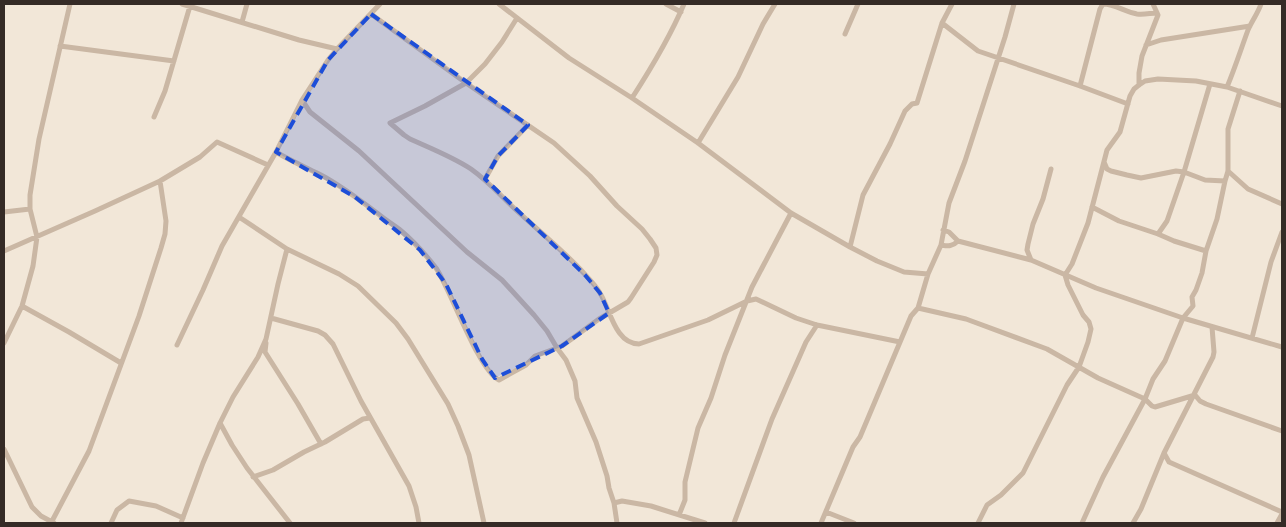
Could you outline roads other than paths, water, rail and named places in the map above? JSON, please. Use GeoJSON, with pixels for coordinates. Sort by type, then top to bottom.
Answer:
{"type":"FeatureCollection","features":[{"type":"Feature","properties":{"kind":"street"},"geometry":{"type":"LineString","coordinates":[[4,343],[22,306],[34,266],[37,237],[30,210],[30,195],[39,139],[70,4]]}},
{"type":"Feature","properties":{"kind":"street"},"geometry":{"type":"LineString","coordinates":[[182,4],[298,40],[337,49]]}},
{"type":"Feature","properties":{"kind":"street"},"geometry":{"type":"LineString","coordinates":[[242,22],[247,4]]}},
{"type":"Feature","properties":{"kind":"street"},"geometry":{"type":"LineString","coordinates":[[177,345],[222,246],[276,152],[302,100],[328,60],[380,4]]}},
{"type":"Feature","properties":{"kind":"street"},"geometry":{"type":"LineString","coordinates":[[666,4],[681,12]]}},
{"type":"Feature","properties":{"kind":"street"},"geometry":{"type":"LineString","coordinates":[[632,98],[652,68],[684,4]]}},
{"type":"Feature","properties":{"kind":"street"},"geometry":{"type":"LineString","coordinates":[[698,143],[738,77],[763,24],[775,4]]}},
{"type":"Feature","properties":{"kind":"street"},"geometry":{"type":"LineString","coordinates":[[845,34],[858,4]]}},
{"type":"Feature","properties":{"kind":"street"},"geometry":{"type":"LineString","coordinates":[[850,248],[863,195],[905,112],[912,104],[917,103],[942,22],[952,4]]}},
{"type":"Feature","properties":{"kind":"street"},"geometry":{"type":"LineString","coordinates":[[821,523],[910,316],[918,308],[928,274],[941,245],[949,203],[965,161],[1014,4]]}},
{"type":"Feature","properties":{"kind":"street"},"geometry":{"type":"LineString","coordinates":[[1080,86],[1100,9],[1103,4],[1109,4],[1139,14],[1158,12]]}},
{"type":"Feature","properties":{"kind":"street"},"geometry":{"type":"LineString","coordinates":[[1139,85],[1142,56],[1158,18],[1158,12],[1153,4]]}},
{"type":"Feature","properties":{"kind":"street"},"geometry":{"type":"LineString","coordinates":[[1227,87],[1250,26],[1261,4]]}},
{"type":"Feature","properties":{"kind":"street"},"geometry":{"type":"LineString","coordinates":[[503,5],[568,58],[632,98],[698,143],[791,213],[850,248],[877,261],[904,272],[928,274]]}},
{"type":"Feature","properties":{"kind":"street"},"geometry":{"type":"LineString","coordinates":[[154,117],[165,90],[190,6]]}},
{"type":"Feature","properties":{"kind":"street"},"geometry":{"type":"LineString","coordinates":[[276,152],[318,173],[355,196],[400,230],[420,250],[435,267],[446,284],[457,312],[482,359],[491,374],[499,380],[526,365],[535,356],[562,346],[591,324],[628,302],[631,298],[657,255],[656,248],[642,229],[617,206],[590,176],[554,143],[371,14]]}},
{"type":"Feature","properties":{"kind":"street"},"geometry":{"type":"LineString","coordinates":[[517,18],[485,64],[466,82],[425,106],[390,123],[410,139],[470,168],[485,179],[580,269],[600,293],[618,332],[628,341],[633,344],[639,344],[708,320],[747,301],[756,299],[778,311],[817,325],[900,342]]}},
{"type":"Feature","properties":{"kind":"street"},"geometry":{"type":"LineString","coordinates":[[942,22],[978,51],[1128,104]]}},
{"type":"Feature","properties":{"kind":"street"},"geometry":{"type":"LineString","coordinates":[[1146,45],[1161,40],[1250,26]]}},
{"type":"Feature","properties":{"kind":"street"},"geometry":{"type":"LineString","coordinates":[[60,46],[174,61]]}},
{"type":"Feature","properties":{"kind":"street"},"geometry":{"type":"LineString","coordinates":[[978,523],[987,505],[1001,495],[1023,473],[1067,386],[1079,367],[1088,342],[1089,322],[1083,315],[1065,275],[1072,264],[1088,223],[1107,150],[1120,132],[1130,96],[1134,89],[1146,81],[1158,79],[1196,81],[1227,87],[1282,106]]}},
{"type":"Feature","properties":{"kind":"street"},"geometry":{"type":"LineString","coordinates":[[1158,234],[1166,221],[1184,172],[1210,84]]}},
{"type":"Feature","properties":{"kind":"street"},"geometry":{"type":"LineString","coordinates":[[1082,523],[1103,477],[1145,399],[1153,379],[1165,361],[1183,318],[1193,306],[1192,297],[1202,273],[1206,251],[1217,219],[1228,171],[1228,129],[1240,91]]}},
{"type":"Feature","properties":{"kind":"street"},"geometry":{"type":"LineString","coordinates":[[302,100],[310,112],[359,152],[467,252],[502,280],[538,320],[566,360],[575,381],[577,398],[596,442],[607,476],[618,523]]}},
{"type":"Feature","properties":{"kind":"street"},"geometry":{"type":"LineString","coordinates":[[485,179],[498,156],[528,125]]}},
{"type":"Feature","properties":{"kind":"street"},"geometry":{"type":"LineString","coordinates":[[4,251],[160,181],[200,157],[217,142],[268,166]]}},
{"type":"Feature","properties":{"kind":"street"},"geometry":{"type":"LineString","coordinates":[[1104,162],[1111,172],[1141,178],[1176,171],[1205,180],[1225,181]]}},
{"type":"Feature","properties":{"kind":"street"},"geometry":{"type":"LineString","coordinates":[[1031,260],[1027,250],[1028,244],[1052,170]]}},
{"type":"Feature","properties":{"kind":"street"},"geometry":{"type":"LineString","coordinates":[[1228,171],[1248,189],[1282,204]]}},
{"type":"Feature","properties":{"kind":"street"},"geometry":{"type":"LineString","coordinates":[[4,449],[32,507],[41,516],[53,523],[89,451],[139,316],[164,234],[165,213],[160,181]]}},
{"type":"Feature","properties":{"kind":"street"},"geometry":{"type":"LineString","coordinates":[[1092,207],[1120,221],[1206,251]]}},
{"type":"Feature","properties":{"kind":"street"},"geometry":{"type":"LineString","coordinates":[[4,212],[30,210]]}},
{"type":"Feature","properties":{"kind":"street"},"geometry":{"type":"LineString","coordinates":[[680,515],[685,500],[685,482],[698,428],[712,398],[725,355],[752,287],[791,213]]}},
{"type":"Feature","properties":{"kind":"street"},"geometry":{"type":"LineString","coordinates":[[239,217],[287,250],[340,274],[352,282],[396,323],[448,404],[458,426],[469,455],[484,523]]}},
{"type":"Feature","properties":{"kind":"street"},"geometry":{"type":"LineString","coordinates":[[943,230],[949,232],[958,241],[1031,260],[1096,288],[1183,318],[1282,347]]}},
{"type":"Feature","properties":{"kind":"street"},"geometry":{"type":"LineString","coordinates":[[1252,338],[1271,262],[1282,232]]}},
{"type":"Feature","properties":{"kind":"street"},"geometry":{"type":"LineString","coordinates":[[941,245],[950,246],[958,241]]}},
{"type":"Feature","properties":{"kind":"street"},"geometry":{"type":"LineString","coordinates":[[111,523],[117,510],[128,501],[156,506],[182,521],[220,423],[266,339],[287,250]]}},
{"type":"Feature","properties":{"kind":"street"},"geometry":{"type":"LineString","coordinates":[[22,306],[121,363]]}},
{"type":"Feature","properties":{"kind":"street"},"geometry":{"type":"LineString","coordinates":[[918,308],[966,319],[1047,349],[1098,378],[1145,399],[1152,406],[1195,395]]}},
{"type":"Feature","properties":{"kind":"street"},"geometry":{"type":"LineString","coordinates":[[271,318],[318,331],[325,335],[333,344],[370,418],[409,486],[420,523]]}},
{"type":"Feature","properties":{"kind":"street"},"geometry":{"type":"LineString","coordinates":[[734,523],[772,420],[806,342],[817,325]]}},
{"type":"Feature","properties":{"kind":"street"},"geometry":{"type":"LineString","coordinates":[[1133,523],[1141,509],[1164,453],[1213,357],[1212,327]]}},
{"type":"Feature","properties":{"kind":"street"},"geometry":{"type":"LineString","coordinates":[[266,339],[266,352],[321,444]]}},
{"type":"Feature","properties":{"kind":"street"},"geometry":{"type":"LineString","coordinates":[[1195,395],[1206,404],[1282,430]]}},
{"type":"Feature","properties":{"kind":"street"},"geometry":{"type":"LineString","coordinates":[[253,476],[274,470],[363,419],[370,418]]}},
{"type":"Feature","properties":{"kind":"street"},"geometry":{"type":"LineString","coordinates":[[220,423],[253,476],[290,523]]}},
{"type":"Feature","properties":{"kind":"street"},"geometry":{"type":"LineString","coordinates":[[1164,453],[1169,462],[1282,513],[1277,523]]}},
{"type":"Feature","properties":{"kind":"street"},"geometry":{"type":"LineString","coordinates":[[614,503],[622,501],[651,506],[704,523]]}},
{"type":"Feature","properties":{"kind":"street"},"geometry":{"type":"LineString","coordinates":[[826,512],[854,523]]}}]}
